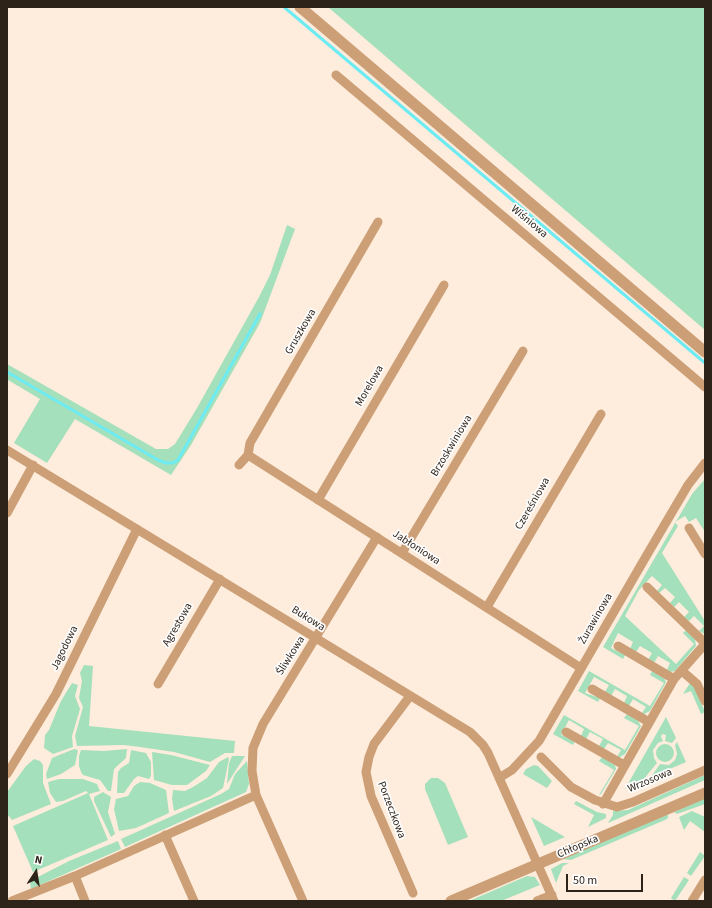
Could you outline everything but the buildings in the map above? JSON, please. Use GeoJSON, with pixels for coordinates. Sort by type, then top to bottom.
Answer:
{"type":"FeatureCollection","features":[{"type":"Feature","properties":{"kind":"street"},"geometry":{"type":"LineString","coordinates":[[300,7],[705,352]]}},
{"type":"Feature","properties":{"kind":"street","name":"Wiśniowa"},"geometry":{"type":"LineString","coordinates":[[336,75],[705,387]]}},
{"type":"Feature","properties":{"kind":"street","name":"Gruszkowa"},"geometry":{"type":"LineString","coordinates":[[248,455],[250,443],[378,222]]}},
{"type":"Feature","properties":{"kind":"street","name":"Morelowa"},"geometry":{"type":"LineString","coordinates":[[318,500],[444,285]]}},
{"type":"Feature","properties":{"kind":"street","name":"Brzoskwiniowa"},"geometry":{"type":"LineString","coordinates":[[402,553],[523,351]]}},
{"type":"Feature","properties":{"kind":"street","name":"Czereśniowa"},"geometry":{"type":"LineString","coordinates":[[487,607],[601,414]]}},
{"type":"Feature","properties":{"kind":"street","name":"Bukowa"},"geometry":{"type":"LineString","coordinates":[[7,450],[470,732],[478,739],[488,753],[553,898]]}},
{"type":"Feature","properties":{"kind":"street"},"geometry":{"type":"LineString","coordinates":[[240,465],[248,455]]}},
{"type":"Feature","properties":{"kind":"street","name":"Jabłoniowa"},"geometry":{"type":"LineString","coordinates":[[248,455],[581,668]]}},
{"type":"Feature","properties":{"kind":"street","name":"Żurawinowa"},"geometry":{"type":"LineString","coordinates":[[499,778],[512,770],[539,741],[688,485],[705,463]]}},
{"type":"Feature","properties":{"kind":"street"},"geometry":{"type":"LineString","coordinates":[[7,513],[33,465]]}},
{"type":"Feature","properties":{"kind":"street"},"geometry":{"type":"LineString","coordinates":[[689,528],[705,554]]}},
{"type":"Feature","properties":{"kind":"street","name":"Jagodowa"},"geometry":{"type":"LineString","coordinates":[[7,774],[56,694],[137,529]]}},
{"type":"Feature","properties":{"kind":"street","name":"Śliwkowa"},"geometry":{"type":"LineString","coordinates":[[303,901],[256,795],[252,766],[257,736],[377,537]]}},
{"type":"Feature","properties":{"kind":"street","name":"Agrestowa"},"geometry":{"type":"LineString","coordinates":[[158,684],[220,579]]}},
{"type":"Feature","properties":{"kind":"street","name":"Wrzosowa"},"geometry":{"type":"LineString","coordinates":[[603,804],[674,679],[705,643],[647,587]]}},
{"type":"Feature","properties":{"kind":"street"},"geometry":{"type":"LineString","coordinates":[[618,646],[674,679]]}},
{"type":"Feature","properties":{"kind":"street"},"geometry":{"type":"LineString","coordinates":[[682,671],[697,684],[705,701]]}},
{"type":"Feature","properties":{"kind":"street"},"geometry":{"type":"LineString","coordinates":[[592,689],[650,722]]}},
{"type":"Feature","properties":{"kind":"street","name":"Porzeczkowa"},"geometry":{"type":"LineString","coordinates":[[410,696],[374,744],[369,757],[366,779],[371,796],[413,893]]}},
{"type":"Feature","properties":{"kind":"street"},"geometry":{"type":"LineString","coordinates":[[566,732],[624,765]]}},
{"type":"Feature","properties":{"kind":"street","name":"Wrzosowa"},"geometry":{"type":"LineString","coordinates":[[541,757],[571,787],[603,804],[617,807],[625,805],[705,770]]}},
{"type":"Feature","properties":{"kind":"street","name":"Chłopska"},"geometry":{"type":"LineString","coordinates":[[451,901],[705,792]]}},
{"type":"Feature","properties":{"kind":"street"},"geometry":{"type":"LineString","coordinates":[[12,901],[74,876],[256,795]]}},
{"type":"Feature","properties":{"kind":"street"},"geometry":{"type":"LineString","coordinates":[[165,835],[194,901]]}},
{"type":"Feature","properties":{"kind":"street"},"geometry":{"type":"LineString","coordinates":[[74,876],[85,901]]}},
{"type":"Feature","properties":{"kind":"street"},"geometry":{"type":"LineString","coordinates":[[692,901],[705,880]]}},
{"type":"Feature","properties":{"kind":"street"},"geometry":{"type":"LineString","coordinates":[[537,901],[553,898]]}},
{"type":"Feature","properties":{"kind":"green space"},"geometry":{"type":"Polygon","coordinates":[[[328,7],[705,7],[705,330],[328,7]]]}},
{"type":"Feature","properties":{"kind":"green space"},"geometry":{"type":"Polygon","coordinates":[[[287,225],[295,229],[260,323],[191,445],[171,475],[75,419],[47,463],[14,443],[40,399],[8,380],[7,381],[7,364],[156,449],[168,449],[175,444],[197,408],[259,297],[270,275],[287,225]]]}},
{"type":"Feature","properties":{"kind":"green space"},"geometry":{"type":"Polygon","coordinates":[[[705,479],[705,532],[696,518],[689,522],[685,516],[676,521],[692,494],[705,479]]]}},
{"type":"Feature","properties":{"kind":"green space"},"geometry":{"type":"Polygon","coordinates":[[[675,523],[678,526],[662,553],[705,621],[705,634],[699,631],[704,626],[694,616],[689,621],[684,617],[689,612],[679,602],[674,607],[670,603],[675,597],[665,588],[659,593],[657,591],[662,585],[652,576],[639,590],[625,616],[676,664],[694,644],[683,633],[686,630],[695,639],[696,646],[675,671],[670,672],[667,670],[670,663],[658,656],[654,663],[648,660],[652,653],[640,646],[636,652],[630,649],[633,642],[618,633],[611,648],[625,655],[623,659],[603,647],[675,523]]]}},
{"type":"Feature","properties":{"kind":"green space"},"geometry":{"type":"Polygon","coordinates":[[[84,665],[93,666],[89,726],[235,741],[234,753],[225,753],[210,762],[174,752],[124,745],[77,746],[75,736],[83,707],[79,698],[82,681],[80,673],[84,665]]]}},
{"type":"Feature","properties":{"kind":"green space"},"geometry":{"type":"Polygon","coordinates":[[[589,671],[650,706],[664,683],[650,675],[652,671],[664,678],[666,682],[650,711],[644,714],[642,713],[646,707],[633,699],[629,706],[624,703],[627,696],[615,689],[611,696],[605,692],[609,685],[594,677],[585,693],[600,698],[598,702],[578,691],[589,671]]]}},
{"type":"Feature","properties":{"kind":"green space"},"geometry":{"type":"Polygon","coordinates":[[[72,683],[78,685],[75,696],[80,709],[72,736],[73,747],[53,754],[44,748],[45,735],[49,730],[61,701],[72,683]]]}},
{"type":"Feature","properties":{"kind":"green space"},"geometry":{"type":"Polygon","coordinates":[[[690,683],[694,686],[705,712],[701,714],[691,691],[683,694],[690,683]]]}},
{"type":"Feature","properties":{"kind":"green space"},"geometry":{"type":"Polygon","coordinates":[[[627,714],[638,721],[641,726],[625,754],[620,757],[617,757],[621,750],[608,743],[604,749],[599,746],[603,739],[590,732],[586,739],[581,736],[584,729],[569,720],[561,735],[575,741],[573,745],[553,734],[564,715],[625,750],[639,726],[624,718],[627,714]]]}},
{"type":"Feature","properties":{"kind":"green space"},"geometry":{"type":"Polygon","coordinates":[[[666,717],[676,738],[672,743],[665,741],[666,735],[662,734],[661,737],[663,741],[658,743],[653,750],[654,758],[657,763],[643,780],[625,789],[666,717]]]}},
{"type":"Feature","properties":{"kind":"green space"},"geometry":{"type":"Polygon","coordinates":[[[677,742],[686,762],[651,777],[660,764],[669,765],[675,760],[677,754],[675,745],[677,742]]]}},
{"type":"Feature","properties":{"kind":"green space"},"geometry":{"type":"Polygon","coordinates":[[[665,744],[671,747],[674,753],[671,759],[665,762],[659,759],[656,753],[659,747],[665,744]]]}},
{"type":"Feature","properties":{"kind":"green space"},"geometry":{"type":"Polygon","coordinates":[[[74,749],[78,750],[75,765],[61,774],[47,779],[46,774],[52,758],[74,749]]]}},
{"type":"Feature","properties":{"kind":"green space"},"geometry":{"type":"Polygon","coordinates":[[[127,749],[126,758],[114,769],[111,791],[108,791],[100,780],[83,775],[81,772],[79,766],[79,756],[81,750],[104,751],[127,749]]]}},
{"type":"Feature","properties":{"kind":"green space"},"geometry":{"type":"Polygon","coordinates":[[[131,750],[146,753],[151,762],[151,776],[149,779],[138,776],[124,793],[117,793],[118,772],[129,763],[131,750]]]}},
{"type":"Feature","properties":{"kind":"green space"},"geometry":{"type":"Polygon","coordinates":[[[152,752],[171,755],[210,765],[206,771],[187,785],[172,785],[154,780],[152,752]]]}},
{"type":"Feature","properties":{"kind":"green space"},"geometry":{"type":"Polygon","coordinates":[[[232,756],[245,756],[227,784],[229,763],[232,756]]]}},
{"type":"Feature","properties":{"kind":"green space"},"geometry":{"type":"Polygon","coordinates":[[[228,757],[229,759],[223,788],[211,796],[174,811],[172,799],[173,790],[185,791],[193,787],[207,778],[219,762],[228,757]]]}},
{"type":"Feature","properties":{"kind":"green space"},"geometry":{"type":"Polygon","coordinates":[[[602,757],[615,765],[616,769],[599,795],[614,770],[599,761],[602,757]]]}},
{"type":"Feature","properties":{"kind":"green space"},"geometry":{"type":"Polygon","coordinates":[[[34,759],[40,761],[43,765],[43,783],[51,804],[12,820],[7,814],[7,792],[26,766],[34,759]]]}},
{"type":"Feature","properties":{"kind":"green space"},"geometry":{"type":"Polygon","coordinates":[[[247,761],[249,784],[246,792],[125,847],[121,839],[229,789],[235,774],[247,761]]]}},
{"type":"Feature","properties":{"kind":"green space"},"geometry":{"type":"Polygon","coordinates":[[[534,765],[538,766],[552,781],[547,788],[523,774],[526,769],[534,765]]]}},
{"type":"Feature","properties":{"kind":"green space"},"geometry":{"type":"Polygon","coordinates":[[[705,775],[705,780],[608,823],[613,815],[613,811],[628,810],[705,775]]]}},
{"type":"Feature","properties":{"kind":"green space"},"geometry":{"type":"Polygon","coordinates":[[[431,778],[438,778],[445,783],[468,837],[448,845],[425,789],[425,784],[431,778]]]}},
{"type":"Feature","properties":{"kind":"green space"},"geometry":{"type":"Polygon","coordinates":[[[59,779],[83,779],[97,784],[100,791],[89,794],[108,840],[33,872],[13,826],[88,793],[86,791],[63,801],[56,802],[50,793],[48,782],[59,779]]]}},
{"type":"Feature","properties":{"kind":"green space"},"geometry":{"type":"Polygon","coordinates":[[[140,782],[150,783],[166,790],[169,813],[136,828],[119,831],[114,809],[116,799],[128,796],[134,786],[140,782]]]}},
{"type":"Feature","properties":{"kind":"green space"},"geometry":{"type":"Polygon","coordinates":[[[103,792],[111,797],[108,812],[115,834],[111,837],[94,801],[94,797],[103,792]]]}},
{"type":"Feature","properties":{"kind":"green space"},"geometry":{"type":"Polygon","coordinates":[[[705,798],[705,804],[677,814],[674,812],[705,798]]]}},
{"type":"Feature","properties":{"kind":"green space"},"geometry":{"type":"Polygon","coordinates":[[[576,801],[597,812],[606,814],[606,818],[588,827],[594,815],[574,804],[576,801]]]}},
{"type":"Feature","properties":{"kind":"green space"},"geometry":{"type":"Polygon","coordinates":[[[692,811],[705,817],[705,832],[690,821],[684,830],[679,817],[692,811]]]}},
{"type":"Feature","properties":{"kind":"green space"},"geometry":{"type":"Polygon","coordinates":[[[668,814],[668,818],[665,820],[571,860],[562,859],[668,814]]]}},
{"type":"Feature","properties":{"kind":"green space"},"geometry":{"type":"Polygon","coordinates":[[[531,817],[565,837],[544,846],[531,817]]]}},
{"type":"Feature","properties":{"kind":"green space"},"geometry":{"type":"Polygon","coordinates":[[[118,841],[121,849],[31,889],[30,881],[69,861],[118,841]]]}},
{"type":"Feature","properties":{"kind":"green space"},"geometry":{"type":"Polygon","coordinates":[[[700,852],[705,856],[691,876],[687,873],[700,852]]]}},
{"type":"Feature","properties":{"kind":"green space"},"geometry":{"type":"Polygon","coordinates":[[[562,863],[569,863],[563,866],[556,883],[551,869],[562,863]]]}},
{"type":"Feature","properties":{"kind":"green space"},"geometry":{"type":"Polygon","coordinates":[[[527,876],[535,877],[540,885],[501,901],[469,901],[527,876]]]}},
{"type":"Feature","properties":{"kind":"green space"},"geometry":{"type":"Polygon","coordinates":[[[684,877],[689,880],[675,901],[671,898],[684,877]]]}},
{"type":"Feature","properties":{"kind":"waterway"},"geometry":{"type":"LineString","coordinates":[[284,7],[705,363]]}},
{"type":"Feature","properties":{"kind":"waterway"},"geometry":{"type":"LineString","coordinates":[[7,372],[158,460],[166,463],[173,463],[178,460],[260,314]]}}]}
